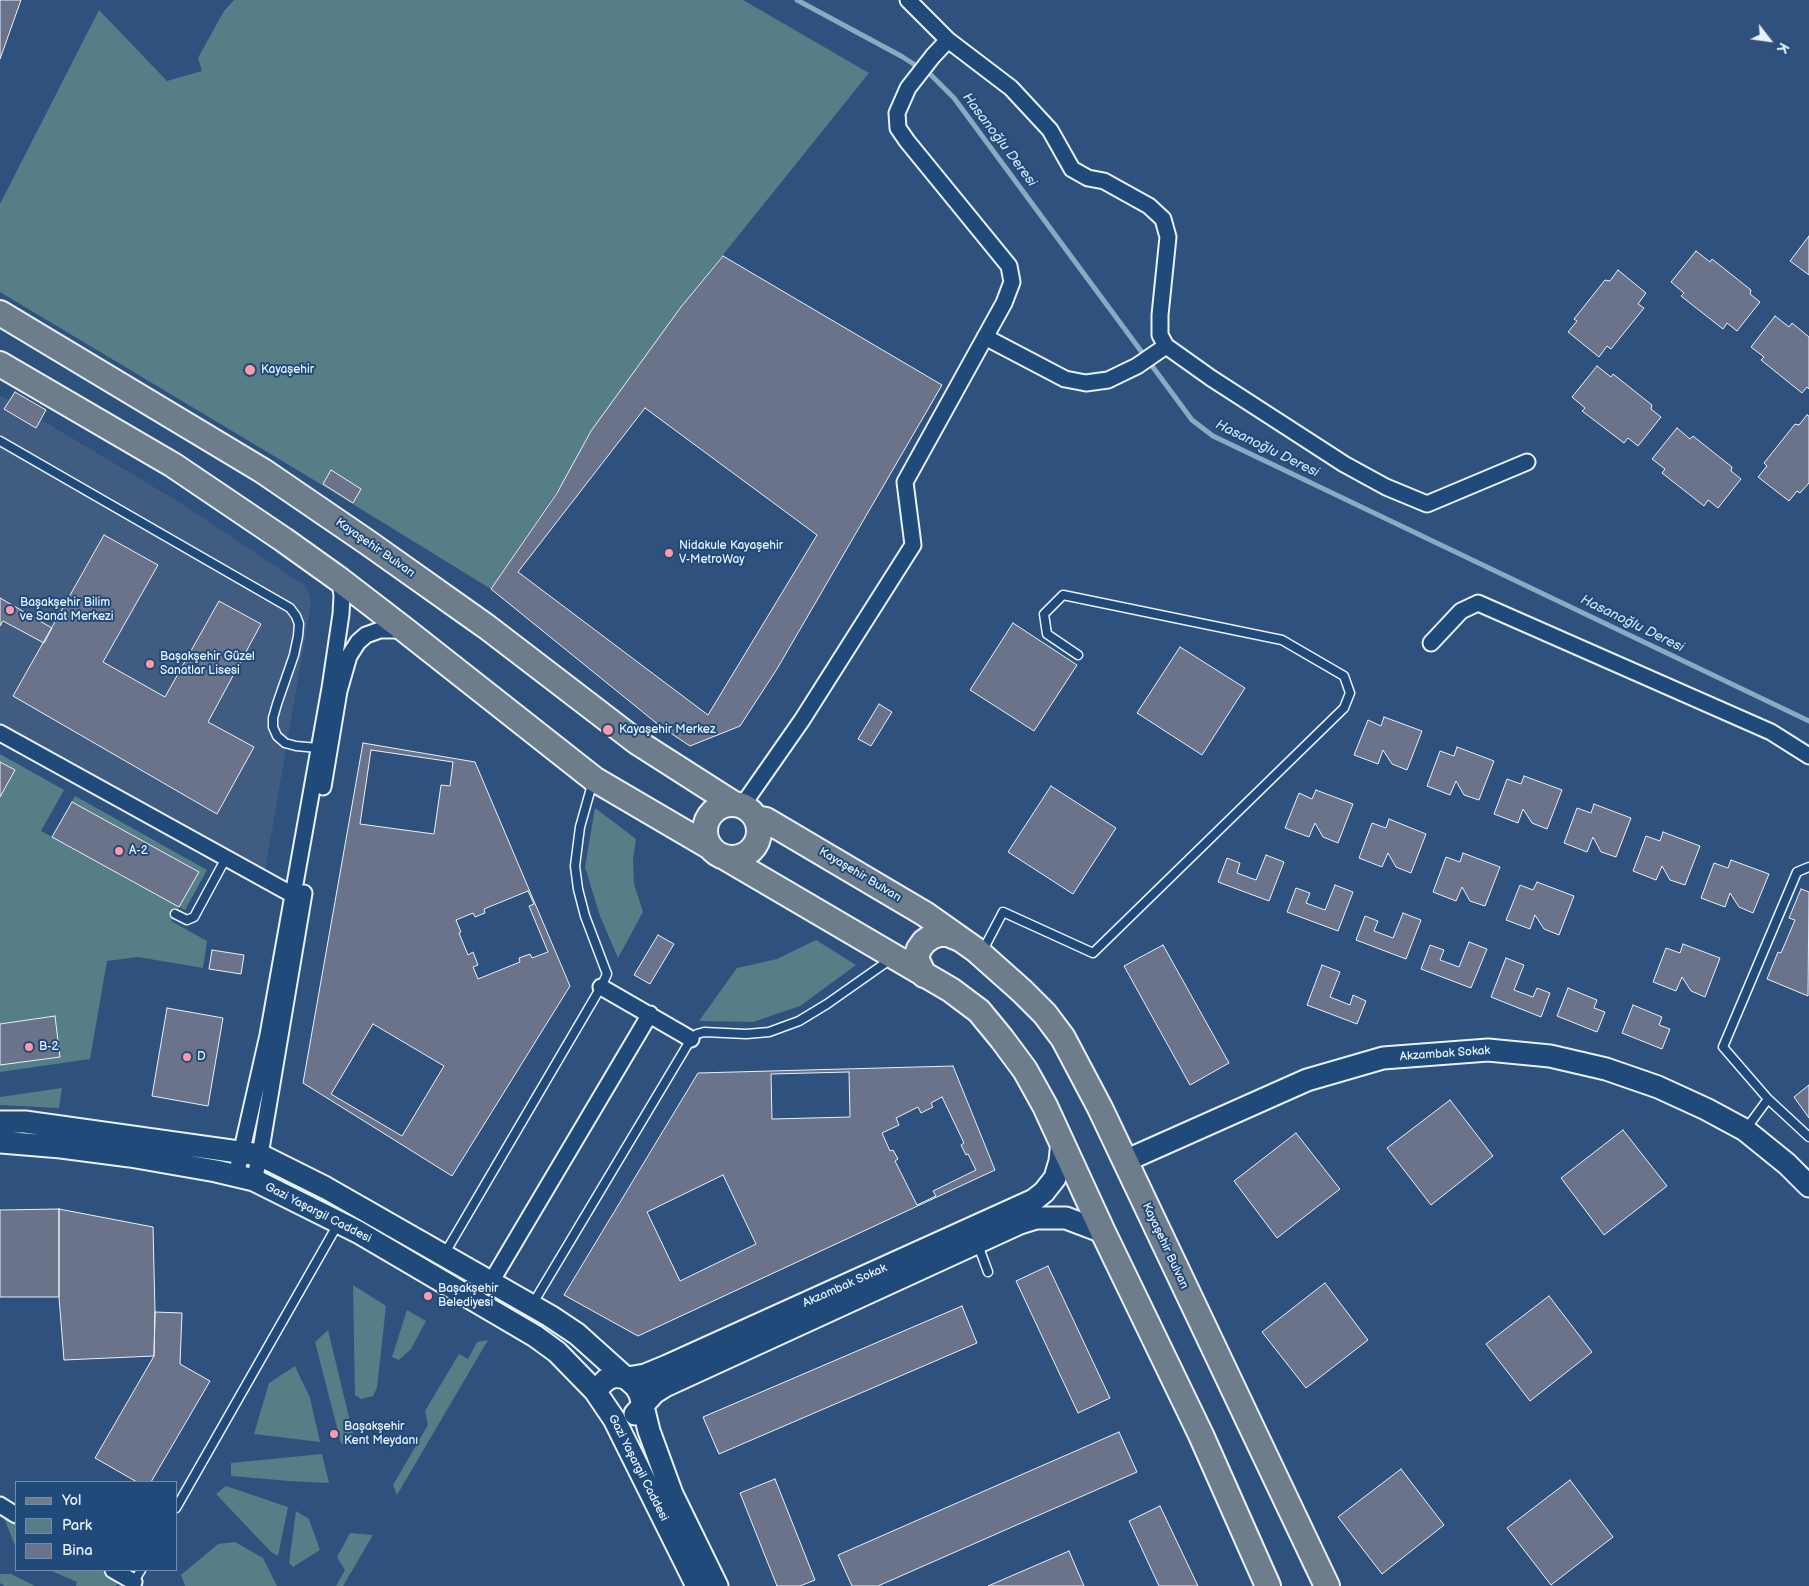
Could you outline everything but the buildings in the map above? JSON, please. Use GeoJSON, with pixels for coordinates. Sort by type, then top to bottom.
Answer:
{"type":"FeatureCollection","features":[{"type":"Feature","properties":{"kind":"main road","name":"Kayaşehir Bulvarı"},"geometry":{"type":"LineString","coordinates":[[0,313],[263,472],[367,542],[487,627],[637,742],[744,809],[766,820],[925,914],[960,938],[998,968],[1034,1002],[1063,1038],[1078,1064],[1327,1586]]}},
{"type":"Feature","properties":{"kind":"main road"},"geometry":{"type":"LineString","coordinates":[[0,364],[173,465],[340,580],[594,779],[718,852],[906,953],[924,975],[951,990],[979,1011],[1024,1070],[1046,1106],[1103,1232],[1201,1435],[1268,1586]]}},
{"type":"Feature","properties":{"kind":"main road"},"geometry":{"type":"LineString","coordinates":[[725,805],[744,809],[759,827],[756,845],[742,857],[718,852],[706,839],[705,831],[711,814],[717,808],[725,805]]}},
{"type":"Feature","properties":{"kind":"main road"},"geometry":{"type":"LineString","coordinates":[[906,953],[939,934],[948,934],[960,938]]}},
{"type":"Feature","properties":{"kind":"street"},"geometry":{"type":"LineString","coordinates":[[908,0],[948,40],[1011,88],[1050,130],[1072,169],[1088,178],[1104,181],[1149,206],[1163,219],[1168,237],[1160,315],[1160,335],[1166,346],[1344,464],[1386,487],[1428,504],[1527,462]]}},
{"type":"Feature","properties":{"kind":"street"},"geometry":{"type":"LineString","coordinates":[[744,809],[912,545],[905,482],[1004,303],[1012,282],[1009,266],[898,128],[897,113],[908,88],[932,56],[948,40]]}},
{"type":"Feature","properties":{"kind":"street"},"geometry":{"type":"LineString","coordinates":[[985,337],[1065,379],[1086,383],[1108,380],[1137,366],[1166,346]]}},
{"type":"Feature","properties":{"kind":"street"},"geometry":{"type":"LineString","coordinates":[[298,898],[318,748],[330,688],[341,614],[342,596],[340,580]]}},
{"type":"Feature","properties":{"kind":"street"},"geometry":{"type":"LineString","coordinates":[[1431,642],[1461,611],[1478,603],[1771,732],[1809,756]]}},
{"type":"Feature","properties":{"kind":"street"},"geometry":{"type":"LineString","coordinates":[[245,1178],[339,691],[349,656],[358,642],[366,635],[380,630],[405,630]]}},
{"type":"Feature","properties":{"kind":"street"},"geometry":{"type":"LineString","coordinates":[[0,732],[298,898]]}},
{"type":"Feature","properties":{"kind":"street"},"geometry":{"type":"LineString","coordinates":[[601,987],[691,1039]]}},
{"type":"Feature","properties":{"kind":"street"},"geometry":{"type":"LineString","coordinates":[[491,1282],[650,1014]]}},
{"type":"Feature","properties":{"kind":"street","name":"Akzambak Sokak"},"geometry":{"type":"LineString","coordinates":[[1125,1161],[1307,1080],[1383,1058],[1488,1050],[1550,1056],[1606,1069],[1658,1086],[1745,1130],[1809,1186]]}},
{"type":"Feature","properties":{"kind":"street","name":"Gazi Yaşargil Caddesi"},"geometry":{"type":"LineString","coordinates":[[0,1122],[25,1122],[165,1143],[251,1153],[326,1188],[532,1305],[577,1334],[626,1378]]}},
{"type":"Feature","properties":{"kind":"street","name":"Akzambak Sokak"},"geometry":{"type":"LineString","coordinates":[[614,1419],[631,1418],[642,1405],[665,1386],[974,1236],[1034,1200],[1044,1192],[1055,1178],[1060,1161],[1062,1141]]}},
{"type":"Feature","properties":{"kind":"street","name":"Gazi Yaşargil Caddesi"},"geometry":{"type":"LineString","coordinates":[[0,1142],[61,1147],[130,1156],[245,1178],[358,1232],[535,1336],[557,1352],[595,1391],[614,1419],[697,1586]]}},
{"type":"Feature","properties":{"kind":"street","name":"Akzambak Sokak"},"geometry":{"type":"LineString","coordinates":[[595,1391],[606,1380],[614,1376],[626,1378],[645,1375],[974,1236],[1036,1218],[1055,1217],[1078,1221],[1103,1232]]}},
{"type":"Feature","properties":{"kind":"street"},"geometry":{"type":"LineString","coordinates":[[519,1326],[532,1305]]}},
{"type":"Feature","properties":{"kind":"street"},"geometry":{"type":"LineString","coordinates":[[626,1378],[636,1387],[640,1394],[649,1431],[672,1494],[717,1586]]}},
{"type":"Feature","properties":{"kind":"street"},"geometry":{"type":"LineString","coordinates":[[0,1505],[15,1513]]}},
{"type":"Feature","properties":{"kind":"street"},"geometry":{"type":"LineString","coordinates":[[116,1571],[136,1579]]}},
{"type":"Feature","properties":{"kind":"lane"},"geometry":{"type":"LineString","coordinates":[[0,442],[290,608],[299,624],[298,636],[294,655],[273,718],[274,727],[277,736],[285,743],[318,748]]}},
{"type":"Feature","properties":{"kind":"lane"},"geometry":{"type":"LineString","coordinates":[[981,954],[1003,912],[1093,953],[1344,708],[1350,693],[1344,676],[1282,640],[1063,594],[1044,614],[1047,634],[1078,655]]}},
{"type":"Feature","properties":{"kind":"lane"},"geometry":{"type":"LineString","coordinates":[[444,1254],[607,974],[585,916],[578,890],[576,866],[580,827],[594,779]]}},
{"type":"Feature","properties":{"kind":"lane"},"geometry":{"type":"LineString","coordinates":[[175,914],[187,920],[192,919],[226,858]]}},
{"type":"Feature","properties":{"kind":"lane"},"geometry":{"type":"LineString","coordinates":[[1809,867],[1797,872],[1723,1047],[1768,1099],[1809,1137]]}},
{"type":"Feature","properties":{"kind":"lane"},"geometry":{"type":"LineString","coordinates":[[532,1305],[691,1039],[697,1034],[704,1032],[746,1034],[769,1032],[799,1021],[906,953]]}},
{"type":"Feature","properties":{"kind":"lane"},"geometry":{"type":"LineString","coordinates":[[1745,1130],[1768,1099]]}},
{"type":"Feature","properties":{"kind":"lane"},"geometry":{"type":"LineString","coordinates":[[178,1504],[339,1222]]}},
{"type":"Feature","properties":{"kind":"lane"},"geometry":{"type":"LineString","coordinates":[[974,1236],[988,1272]]}},
{"type":"Feature","properties":{"kind":"shaded area","name":"Başakşehir Güzel Sanatlar Lisesi"},"geometry":{"type":"Polygon","coordinates":[[[0,395],[182,504],[305,586],[311,604],[265,871],[0,723],[0,395]]]}},
{"type":"Feature","properties":{"kind":"green space"},"geometry":{"type":"Polygon","coordinates":[[[234,0],[743,0],[869,73],[681,307],[491,589],[304,474],[0,292],[0,204],[99,10],[167,81],[202,71],[198,58],[224,11],[234,0]]]}},
{"type":"Feature","properties":{"kind":"green space"},"geometry":{"type":"Polygon","coordinates":[[[0,754],[64,790],[41,831],[52,837],[75,796],[207,870],[185,910],[179,907],[171,921],[207,941],[203,968],[138,957],[107,961],[90,1059],[0,1072],[0,754]]]}},
{"type":"Feature","properties":{"kind":"green space"},"geometry":{"type":"Polygon","coordinates":[[[595,808],[636,839],[633,860],[634,884],[643,912],[618,958],[600,916],[585,867],[595,808]]]}},
{"type":"Feature","properties":{"kind":"green space"},"geometry":{"type":"Polygon","coordinates":[[[816,940],[856,965],[800,1006],[753,1022],[699,1021],[737,968],[777,959],[816,940]]]}},
{"type":"Feature","properties":{"kind":"green space"},"geometry":{"type":"Polygon","coordinates":[[[62,1088],[59,1108],[0,1105],[0,1097],[62,1088]]]}},
{"type":"Feature","properties":{"kind":"green space"},"geometry":{"type":"Polygon","coordinates":[[[353,1285],[386,1306],[377,1388],[373,1396],[361,1399],[355,1395],[353,1285]]]}},
{"type":"Feature","properties":{"kind":"green space"},"geometry":{"type":"Polygon","coordinates":[[[407,1310],[426,1321],[411,1349],[399,1360],[392,1357],[407,1310]]]}},
{"type":"Feature","properties":{"kind":"green space"},"geometry":{"type":"Polygon","coordinates":[[[328,1330],[353,1434],[347,1446],[341,1443],[315,1342],[328,1330]]]}},
{"type":"Feature","properties":{"kind":"green space"},"geometry":{"type":"Polygon","coordinates":[[[488,1340],[397,1495],[393,1485],[428,1425],[425,1411],[459,1354],[468,1359],[477,1342],[488,1340]]]}},
{"type":"Feature","properties":{"kind":"green space"},"geometry":{"type":"Polygon","coordinates":[[[295,1366],[310,1398],[320,1442],[254,1434],[269,1383],[295,1366]]]}},
{"type":"Feature","properties":{"kind":"green space"},"geometry":{"type":"Polygon","coordinates":[[[322,1454],[329,1483],[231,1476],[231,1463],[322,1454]]]}},
{"type":"Feature","properties":{"kind":"green space"},"geometry":{"type":"Polygon","coordinates":[[[226,1486],[288,1507],[278,1556],[271,1552],[216,1494],[226,1486]]]}},
{"type":"Feature","properties":{"kind":"green space"},"geometry":{"type":"Polygon","coordinates":[[[1,1510],[15,1518],[15,1545],[1,1510]]]}},
{"type":"Feature","properties":{"kind":"green space"},"geometry":{"type":"Polygon","coordinates":[[[296,1511],[309,1519],[320,1550],[293,1567],[289,1563],[296,1511]]]}},
{"type":"Feature","properties":{"kind":"green space"},"geometry":{"type":"Polygon","coordinates":[[[350,1533],[373,1535],[343,1586],[336,1586],[345,1570],[337,1557],[350,1533]]]}},
{"type":"Feature","properties":{"kind":"green space"},"geometry":{"type":"Polygon","coordinates":[[[235,1542],[263,1558],[277,1586],[185,1586],[181,1575],[218,1544],[235,1542]]]}},
{"type":"Feature","properties":{"kind":"green space"},"geometry":{"type":"Polygon","coordinates":[[[51,1571],[102,1571],[119,1581],[116,1586],[76,1586],[77,1582],[51,1571]]]}},
{"type":"Feature","properties":{"kind":"green space"},"geometry":{"type":"Polygon","coordinates":[[[0,1574],[11,1574],[35,1586],[5,1586],[0,1583],[0,1574]]]}},
{"type":"Feature","properties":{"kind":"waterway","name":"Hasanoğlu Deresi"},"geometry":{"type":"LineString","coordinates":[[797,0],[901,56],[931,75],[954,98],[1192,420],[1213,436],[1809,721]]}},
{"type":"Feature","properties":{"kind":"place","name":"Kayaşehir"},"geometry":{"type":"Point","coordinates":[250,370]}},
{"type":"Feature","properties":{"kind":"place","name":"Nidakule Kayaşehir V-MetroWay"},"geometry":{"type":"Point","coordinates":[669,553]}},
{"type":"Feature","properties":{"kind":"place","name":"Başakşehir Bilim ve Sanat Merkezi"},"geometry":{"type":"Point","coordinates":[10,610]}},
{"type":"Feature","properties":{"kind":"place","name":"Başakşehir Güzel Sanatlar Lisesi"},"geometry":{"type":"Point","coordinates":[150,664]}},
{"type":"Feature","properties":{"kind":"place","name":"Kayaşehir Merkez"},"geometry":{"type":"Point","coordinates":[608,730]}},
{"type":"Feature","properties":{"kind":"place","name":"A-2"},"geometry":{"type":"Point","coordinates":[119,851]}},
{"type":"Feature","properties":{"kind":"place","name":"B-2"},"geometry":{"type":"Point","coordinates":[29,1047]}},
{"type":"Feature","properties":{"kind":"place","name":"D"},"geometry":{"type":"Point","coordinates":[187,1057]}},
{"type":"Feature","properties":{"kind":"place","name":"Başakşehir Belediyesi"},"geometry":{"type":"Point","coordinates":[428,1296]}},
{"type":"Feature","properties":{"kind":"place","name":"Başakşehir Kent Meydanı"},"geometry":{"type":"Point","coordinates":[334,1434]}}]}
